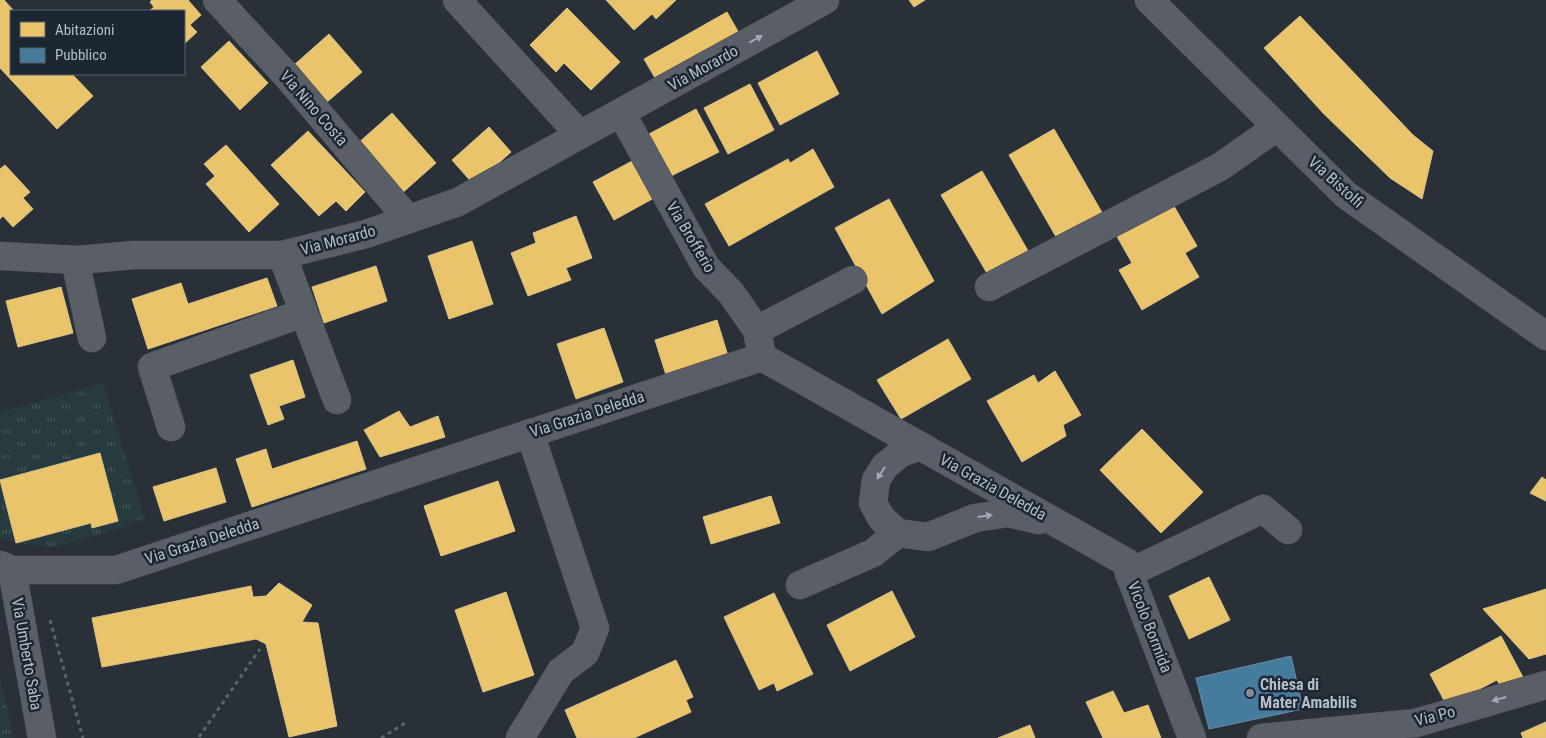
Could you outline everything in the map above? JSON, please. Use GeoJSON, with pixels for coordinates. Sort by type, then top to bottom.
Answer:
{"type":"FeatureCollection","features":[{"type":"Feature","properties":{"kind":"street","name":"Via Nino Costa"},"geometry":{"type":"LineString","coordinates":[[217,0],[287,76],[408,219]]}},
{"type":"Feature","properties":{"kind":"street"},"geometry":{"type":"LineString","coordinates":[[457,0],[580,135]]}},
{"type":"Feature","properties":{"kind":"street","name":"Via Morardo"},"geometry":{"type":"LineString","coordinates":[[0,256],[75,260],[134,255],[282,254],[366,234],[458,202],[622,114],[825,0]]}},
{"type":"Feature","properties":{"kind":"street","name":"Via Bistolfi"},"geometry":{"type":"LineString","coordinates":[[1149,0],[1346,195],[1546,336]]}},
{"type":"Feature","properties":{"kind":"street","name":"Via Brofferio"},"geometry":{"type":"LineString","coordinates":[[622,114],[706,267],[731,293],[757,330],[762,357]]}},
{"type":"Feature","properties":{"kind":"street"},"geometry":{"type":"LineString","coordinates":[[989,287],[1220,167],[1277,127]]}},
{"type":"Feature","properties":{"kind":"street"},"geometry":{"type":"LineString","coordinates":[[282,254],[337,400]]}},
{"type":"Feature","properties":{"kind":"street"},"geometry":{"type":"LineString","coordinates":[[75,260],[92,338]]}},
{"type":"Feature","properties":{"kind":"street"},"geometry":{"type":"LineString","coordinates":[[757,330],[853,280]]}},
{"type":"Feature","properties":{"kind":"street"},"geometry":{"type":"LineString","coordinates":[[170,427],[152,367],[303,313]]}},
{"type":"Feature","properties":{"kind":"street","name":"Via Grazia Deledda"},"geometry":{"type":"LineString","coordinates":[[6,568],[116,570],[762,357],[1126,562],[1129,572]]}},
{"type":"Feature","properties":{"kind":"street"},"geometry":{"type":"LineString","coordinates":[[520,738],[561,671],[584,653],[595,628],[530,433]]}},
{"type":"Feature","properties":{"kind":"street"},"geometry":{"type":"LineString","coordinates":[[920,446],[885,466],[876,480],[873,503],[882,520],[898,533],[928,537],[975,518],[1008,513],[1027,519],[1056,522]]}},
{"type":"Feature","properties":{"kind":"street","name":"Vicolo Bormida"},"geometry":{"type":"LineString","coordinates":[[1192,738],[1129,572],[1263,509],[1288,530]]}},
{"type":"Feature","properties":{"kind":"street"},"geometry":{"type":"LineString","coordinates":[[800,585],[873,553],[898,533]]}},
{"type":"Feature","properties":{"kind":"street","name":"Via Umberto Saba"},"geometry":{"type":"LineString","coordinates":[[6,568],[42,738]]}},
{"type":"Feature","properties":{"kind":"street","name":"Via Po"},"geometry":{"type":"LineString","coordinates":[[1261,738],[1408,728],[1546,685]]}},
{"type":"Feature","properties":{"kind":"path"},"geometry":{"type":"LineString","coordinates":[[49,615],[83,738]]}},
{"type":"Feature","properties":{"kind":"path"},"geometry":{"type":"LineString","coordinates":[[194,738],[199,738],[260,649]]}},
{"type":"Feature","properties":{"kind":"path"},"geometry":{"type":"LineString","coordinates":[[381,738],[407,722]]}},
{"type":"Feature","properties":{"kind":"green space"},"geometry":{"type":"Polygon","coordinates":[[[103,383],[145,518],[122,528],[54,547],[29,545],[0,539],[0,412],[103,383]]]}},
{"type":"Feature","properties":{"kind":"green space"},"geometry":{"type":"Polygon","coordinates":[[[0,675],[13,738],[0,738],[0,675]]]}},
{"type":"Feature","properties":{"kind":"building: Abitazioni"},"geometry":{"type":"Polygon","coordinates":[[[0,0],[4,0],[13,10],[10,10],[10,75],[73,75],[93,96],[57,129],[0,68],[0,0]]]}},
{"type":"Feature","properties":{"kind":"building: Abitazioni"},"geometry":{"type":"Polygon","coordinates":[[[152,0],[188,0],[201,15],[190,25],[197,32],[185,43],[185,10],[150,10],[154,7],[150,2],[152,0]]]}},
{"type":"Feature","properties":{"kind":"building: Abitazioni"},"geometry":{"type":"Polygon","coordinates":[[[606,0],[676,0],[656,19],[652,14],[634,30],[606,0]]]}},
{"type":"Feature","properties":{"kind":"building: Abitazioni"},"geometry":{"type":"Polygon","coordinates":[[[909,0],[925,0],[914,7],[909,0]]]}},
{"type":"Feature","properties":{"kind":"building: Abitazioni"},"geometry":{"type":"Polygon","coordinates":[[[567,8],[620,62],[591,90],[564,63],[556,72],[530,45],[567,8]]]}},
{"type":"Feature","properties":{"kind":"building: Abitazioni"},"geometry":{"type":"Polygon","coordinates":[[[727,12],[744,42],[662,90],[644,59],[727,12]]]}},
{"type":"Feature","properties":{"kind":"building: Abitazioni"},"geometry":{"type":"Polygon","coordinates":[[[1300,16],[1413,135],[1433,151],[1422,199],[1390,178],[1323,113],[1264,48],[1300,16]]]}},
{"type":"Feature","properties":{"kind":"building: Abitazioni"},"geometry":{"type":"Polygon","coordinates":[[[329,34],[362,72],[327,102],[294,65],[329,34]]]}},
{"type":"Feature","properties":{"kind":"building: Abitazioni"},"geometry":{"type":"Polygon","coordinates":[[[229,41],[268,83],[240,110],[201,67],[229,41]]]}},
{"type":"Feature","properties":{"kind":"building: Abitazioni"},"geometry":{"type":"Polygon","coordinates":[[[817,51],[839,94],[780,125],[758,83],[817,51]]]}},
{"type":"Feature","properties":{"kind":"building: Abitazioni"},"geometry":{"type":"Polygon","coordinates":[[[750,84],[774,130],[728,154],[704,108],[750,84]]]}},
{"type":"Feature","properties":{"kind":"building: Abitazioni"},"geometry":{"type":"Polygon","coordinates":[[[696,109],[719,152],[671,176],[649,134],[696,109]]]}},
{"type":"Feature","properties":{"kind":"building: Abitazioni"},"geometry":{"type":"Polygon","coordinates":[[[392,113],[436,163],[400,195],[356,145],[392,113]]]}},
{"type":"Feature","properties":{"kind":"building: Abitazioni"},"geometry":{"type":"Polygon","coordinates":[[[489,127],[511,152],[474,185],[452,160],[489,127]]]}},
{"type":"Feature","properties":{"kind":"building: Abitazioni"},"geometry":{"type":"Polygon","coordinates":[[[1054,129],[1104,216],[1059,242],[1009,155],[1054,129]]]}},
{"type":"Feature","properties":{"kind":"building: Abitazioni"},"geometry":{"type":"Polygon","coordinates":[[[308,131],[365,192],[346,211],[336,201],[319,216],[271,165],[308,131]]]}},
{"type":"Feature","properties":{"kind":"building: Abitazioni"},"geometry":{"type":"Polygon","coordinates":[[[226,145],[279,204],[249,232],[206,184],[215,176],[204,164],[226,145]]]}},
{"type":"Feature","properties":{"kind":"building: Abitazioni"},"geometry":{"type":"Polygon","coordinates":[[[813,149],[834,187],[729,246],[705,204],[788,159],[790,163],[813,149]]]}},
{"type":"Feature","properties":{"kind":"building: Abitazioni"},"geometry":{"type":"Polygon","coordinates":[[[634,160],[654,198],[614,220],[593,182],[634,160]]]}},
{"type":"Feature","properties":{"kind":"building: Abitazioni"},"geometry":{"type":"Polygon","coordinates":[[[5,165],[30,192],[23,198],[33,209],[13,227],[3,216],[0,219],[0,169],[5,165]]]}},
{"type":"Feature","properties":{"kind":"building: Abitazioni"},"geometry":{"type":"Polygon","coordinates":[[[982,171],[1031,256],[991,280],[941,195],[982,171]]]}},
{"type":"Feature","properties":{"kind":"building: Abitazioni"},"geometry":{"type":"Polygon","coordinates":[[[889,199],[934,281],[882,314],[835,228],[889,199]]]}},
{"type":"Feature","properties":{"kind":"building: Abitazioni"},"geometry":{"type":"Polygon","coordinates":[[[1171,201],[1197,246],[1185,253],[1199,277],[1142,310],[1119,270],[1132,263],[1115,233],[1171,201]]]}},
{"type":"Feature","properties":{"kind":"building: Abitazioni"},"geometry":{"type":"Polygon","coordinates":[[[576,216],[592,258],[566,268],[571,280],[528,296],[511,253],[536,243],[533,233],[576,216]]]}},
{"type":"Feature","properties":{"kind":"building: Abitazioni"},"geometry":{"type":"Polygon","coordinates":[[[472,241],[493,304],[449,319],[428,256],[472,241]]]}},
{"type":"Feature","properties":{"kind":"building: Abitazioni"},"geometry":{"type":"Polygon","coordinates":[[[376,266],[387,301],[324,323],[312,287],[376,266]]]}},
{"type":"Feature","properties":{"kind":"building: Abitazioni"},"geometry":{"type":"Polygon","coordinates":[[[267,278],[277,306],[148,349],[132,299],[181,283],[188,304],[267,278]]]}},
{"type":"Feature","properties":{"kind":"building: Abitazioni"},"geometry":{"type":"Polygon","coordinates":[[[61,287],[73,333],[18,347],[6,301],[61,287]]]}},
{"type":"Feature","properties":{"kind":"building: Abitazioni"},"geometry":{"type":"Polygon","coordinates":[[[717,320],[728,356],[666,375],[655,340],[717,320]]]}},
{"type":"Feature","properties":{"kind":"building: Abitazioni"},"geometry":{"type":"Polygon","coordinates":[[[604,328],[623,382],[576,399],[557,344],[604,328]]]}},
{"type":"Feature","properties":{"kind":"building: Abitazioni"},"geometry":{"type":"Polygon","coordinates":[[[948,339],[971,379],[901,419],[877,380],[948,339]]]}},
{"type":"Feature","properties":{"kind":"building: Abitazioni"},"geometry":{"type":"Polygon","coordinates":[[[293,360],[305,397],[279,406],[284,419],[268,425],[250,375],[293,360]]]}},
{"type":"Feature","properties":{"kind":"building: Abitazioni"},"geometry":{"type":"Polygon","coordinates":[[[1055,371],[1081,415],[1063,425],[1066,436],[1022,462],[987,401],[1034,375],[1038,383],[1055,371]]]}},
{"type":"Feature","properties":{"kind":"building: Abitazioni"},"geometry":{"type":"Polygon","coordinates":[[[399,411],[410,427],[438,416],[445,437],[380,457],[364,430],[399,411]]]}},
{"type":"Feature","properties":{"kind":"building: Abitazioni"},"geometry":{"type":"Polygon","coordinates":[[[1142,429],[1203,492],[1161,533],[1100,470],[1142,429]]]}},
{"type":"Feature","properties":{"kind":"building: Abitazioni"},"geometry":{"type":"Polygon","coordinates":[[[357,441],[366,469],[252,507],[236,459],[266,449],[272,469],[357,441]]]}},
{"type":"Feature","properties":{"kind":"building: Abitazioni"},"geometry":{"type":"Polygon","coordinates":[[[100,453],[118,521],[92,528],[91,523],[16,543],[0,480],[100,453]]]}},
{"type":"Feature","properties":{"kind":"building: Abitazioni"},"geometry":{"type":"Polygon","coordinates":[[[216,468],[226,502],[164,521],[153,487],[216,468]]]}},
{"type":"Feature","properties":{"kind":"building: Abitazioni"},"geometry":{"type":"Polygon","coordinates":[[[1542,477],[1546,480],[1546,501],[1530,493],[1542,477]]]}},
{"type":"Feature","properties":{"kind":"building: Abitazioni"},"geometry":{"type":"Polygon","coordinates":[[[498,481],[515,531],[441,556],[424,506],[498,481]]]}},
{"type":"Feature","properties":{"kind":"building: Abitazioni"},"geometry":{"type":"Polygon","coordinates":[[[771,496],[780,523],[711,544],[703,517],[771,496]]]}},
{"type":"Feature","properties":{"kind":"building: Abitazioni"},"geometry":{"type":"Polygon","coordinates":[[[1209,577],[1230,620],[1189,639],[1169,596],[1209,577]]]}},
{"type":"Feature","properties":{"kind":"building: Abitazioni"},"geometry":{"type":"Polygon","coordinates":[[[279,583],[312,605],[302,622],[318,623],[337,726],[289,737],[266,644],[256,639],[102,667],[92,618],[251,586],[253,597],[266,596],[279,583]]]}},
{"type":"Feature","properties":{"kind":"building: Abitazioni"},"geometry":{"type":"Polygon","coordinates":[[[1546,589],[1546,654],[1529,659],[1483,609],[1546,589]]]}},
{"type":"Feature","properties":{"kind":"building: Abitazioni"},"geometry":{"type":"Polygon","coordinates":[[[892,591],[915,637],[850,671],[827,625],[892,591]]]}},
{"type":"Feature","properties":{"kind":"building: Abitazioni"},"geometry":{"type":"Polygon","coordinates":[[[506,592],[534,675],[483,692],[455,610],[506,592]]]}},
{"type":"Feature","properties":{"kind":"building: Abitazioni"},"geometry":{"type":"Polygon","coordinates":[[[774,593],[813,674],[777,691],[774,683],[759,690],[724,617],[774,593]]]}},
{"type":"Feature","properties":{"kind":"building: Abitazioni"},"geometry":{"type":"Polygon","coordinates":[[[1501,636],[1524,679],[1503,691],[1497,680],[1447,706],[1430,674],[1501,636]]]}},
{"type":"Feature","properties":{"kind":"building: Abitazioni"},"geometry":{"type":"Polygon","coordinates":[[[676,660],[693,697],[686,700],[691,712],[634,738],[577,738],[565,710],[676,660]]]}},
{"type":"Feature","properties":{"kind":"building: Abitazioni"},"geometry":{"type":"Polygon","coordinates":[[[1113,691],[1124,713],[1148,705],[1161,738],[1103,738],[1086,702],[1113,691]]]}},
{"type":"Feature","properties":{"kind":"building: Abitazioni"},"geometry":{"type":"Polygon","coordinates":[[[1546,722],[1546,738],[1523,738],[1521,733],[1546,722]]]}},
{"type":"Feature","properties":{"kind":"building: Abitazioni"},"geometry":{"type":"Polygon","coordinates":[[[1030,725],[1035,738],[998,738],[1030,725]]]}},
{"type":"Feature","properties":{"kind":"building: Pubblico","name":"Chiesa di Mater Amabilis"},"geometry":{"type":"Polygon","coordinates":[[[1291,656],[1303,709],[1209,729],[1196,678],[1291,656]]]}},
{"type":"Feature","properties":{"kind":"place","name":"Chiesa di Mater Amabilis"},"geometry":{"type":"Point","coordinates":[1250,693]}}]}
